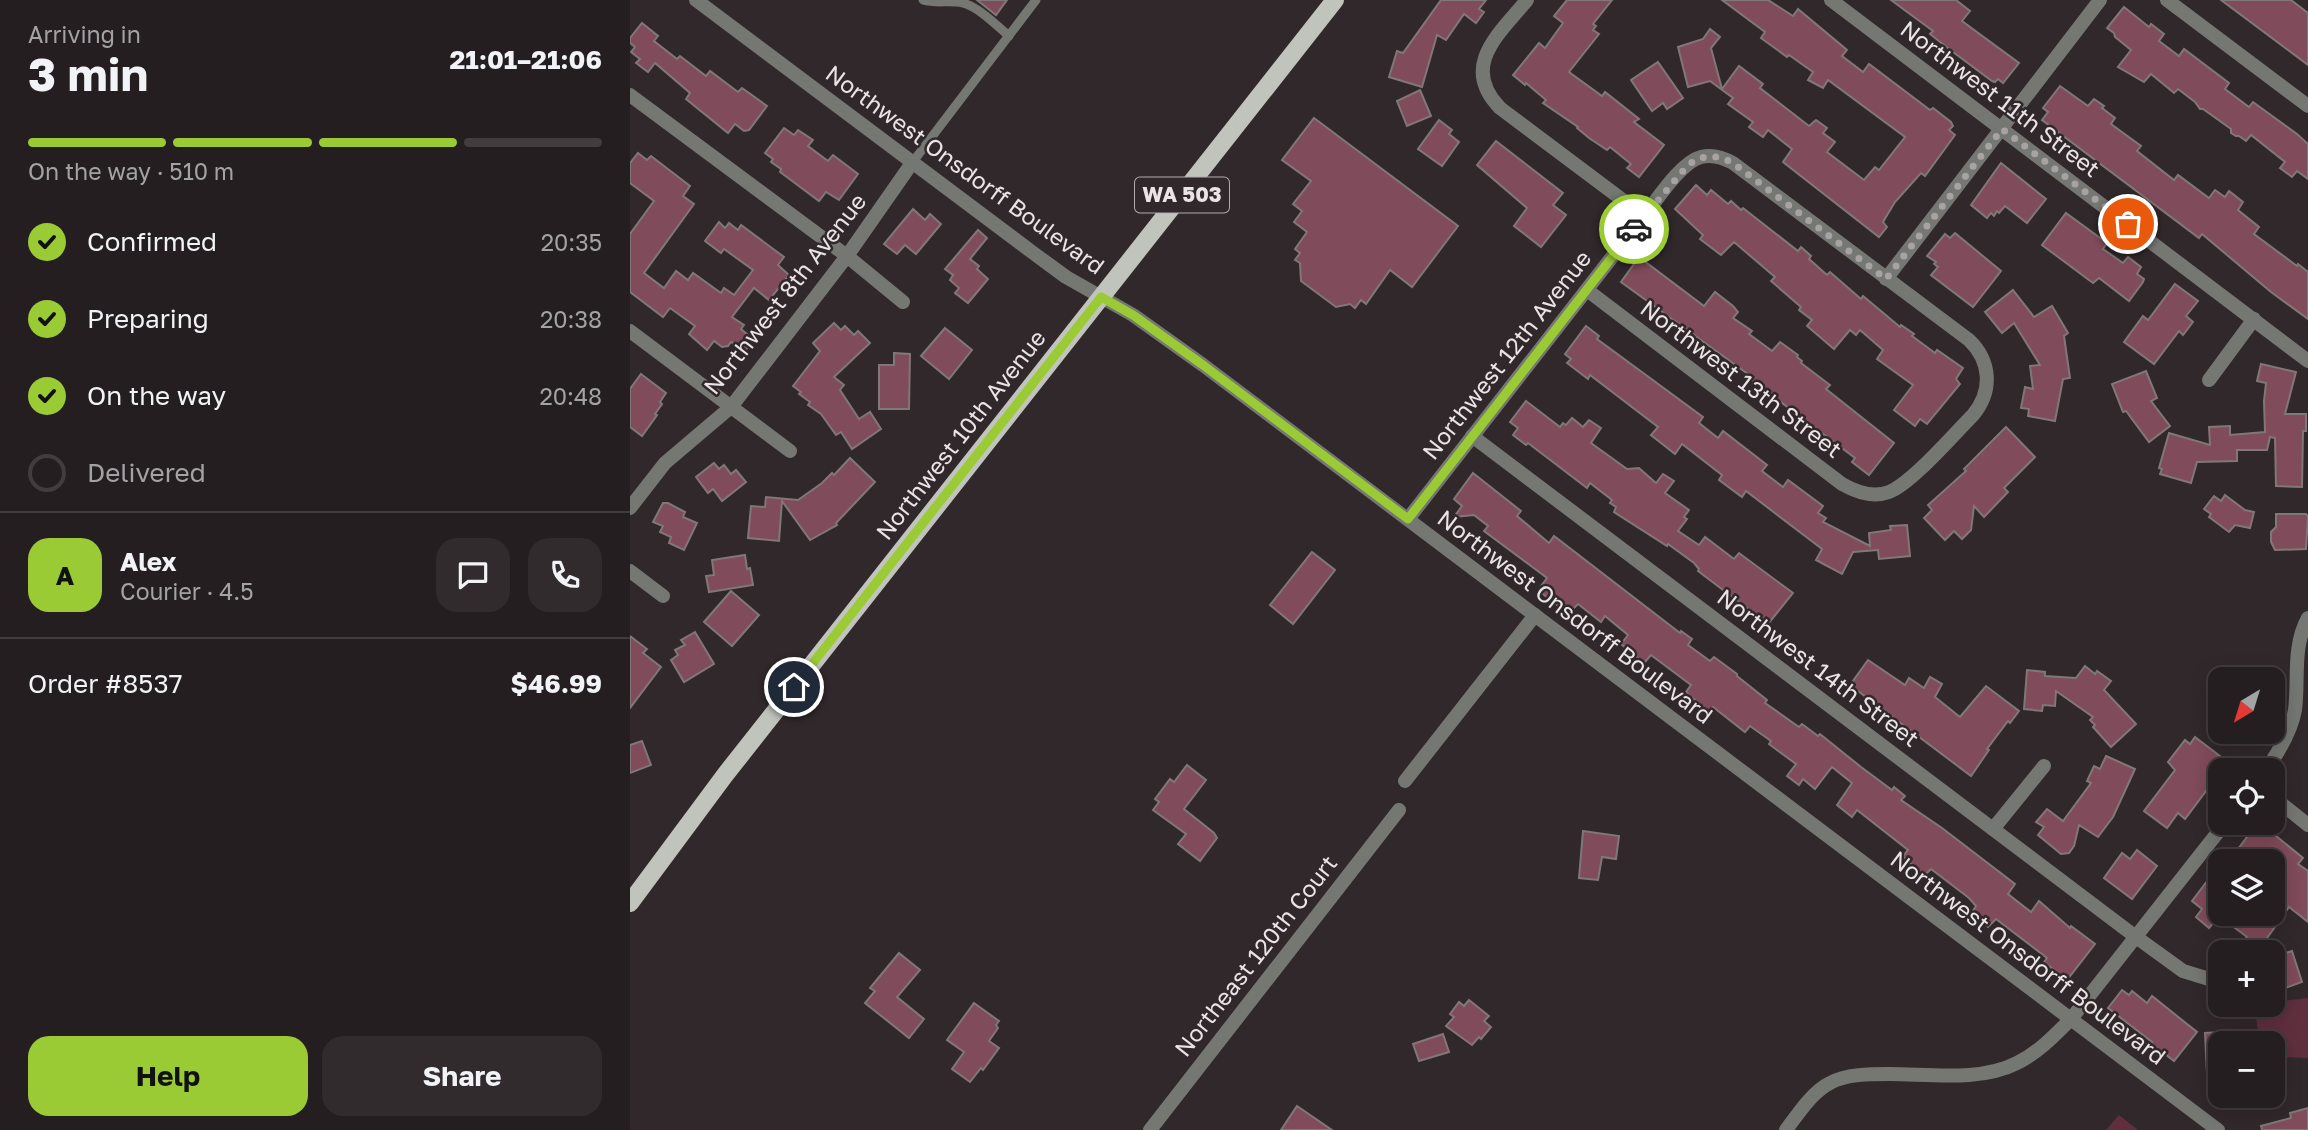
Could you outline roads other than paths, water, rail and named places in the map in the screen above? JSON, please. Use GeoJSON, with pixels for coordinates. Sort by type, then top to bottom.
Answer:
{"type":"FeatureCollection","features":[{"type":"Feature","properties":{"kind":"main road","name":"Northwest 10th Avenue"},"geometry":{"type":"LineString","coordinates":[[630,903],[725,775],[1335,0]]}},
{"type":"Feature","properties":{"kind":"street","name":"Northwest Onsdorff Boulevard"},"geometry":{"type":"LineString","coordinates":[[696,0],[1056,270],[1133,315],[1203,365],[2218,1130]]}},
{"type":"Feature","properties":{"kind":"street"},"geometry":{"type":"LineString","coordinates":[[1527,0],[1484,55],[1484,84],[1492,100],[1644,216]]}},
{"type":"Feature","properties":{"kind":"street","name":"Northwest 11th Street"},"geometry":{"type":"LineString","coordinates":[[1831,0],[2308,361]]}},
{"type":"Feature","properties":{"kind":"street"},"geometry":{"type":"LineString","coordinates":[[1886,279],[2101,0]]}},
{"type":"Feature","properties":{"kind":"street"},"geometry":{"type":"LineString","coordinates":[[2167,0],[2308,106]]}},
{"type":"Feature","properties":{"kind":"street"},"geometry":{"type":"LineString","coordinates":[[630,95],[847,256],[903,302]]}},
{"type":"Feature","properties":{"kind":"street","name":"Northwest 12th Avenue"},"geometry":{"type":"LineString","coordinates":[[1408,519],[1644,216],[1678,174],[1698,158],[1719,157],[1733,163],[1886,279]]}},
{"type":"Feature","properties":{"kind":"street","name":"Northwest 8th Avenue"},"geometry":{"type":"LineString","coordinates":[[630,508],[665,463],[731,407],[847,256],[912,163]]}},
{"type":"Feature","properties":{"kind":"street","name":"Northwest 13th Street"},"geometry":{"type":"LineString","coordinates":[[1587,290],[1842,484],[1858,492],[1873,494],[1888,492],[1907,482],[1973,415],[1985,393],[1986,369],[1981,354],[1969,340],[1886,279]]}},
{"type":"Feature","properties":{"kind":"street"},"geometry":{"type":"LineString","coordinates":[[2209,380],[2254,319]]}},
{"type":"Feature","properties":{"kind":"street"},"geometry":{"type":"LineString","coordinates":[[630,331],[790,451]]}},
{"type":"Feature","properties":{"kind":"street","name":"Northwest 14th Street"},"geometry":{"type":"LineString","coordinates":[[1472,436],[2136,937],[2183,971],[2208,979]]}},
{"type":"Feature","properties":{"kind":"street"},"geometry":{"type":"LineString","coordinates":[[630,571],[663,596]]}},
{"type":"Feature","properties":{"kind":"street"},"geometry":{"type":"LineString","coordinates":[[1405,781],[1535,615]]}},
{"type":"Feature","properties":{"kind":"street"},"geometry":{"type":"LineString","coordinates":[[2274,758],[2295,711],[2296,663],[2308,618]]}},
{"type":"Feature","properties":{"kind":"street"},"geometry":{"type":"LineString","coordinates":[[1993,829],[2044,766]]}},
{"type":"Feature","properties":{"kind":"street"},"geometry":{"type":"LineString","coordinates":[[2285,807],[2308,825]]}},
{"type":"Feature","properties":{"kind":"street","name":"Northeast 120th Court"},"geometry":{"type":"LineString","coordinates":[[1150,1130],[1399,810]]}},
{"type":"Feature","properties":{"kind":"street"},"geometry":{"type":"LineString","coordinates":[[1786,1130],[1812,1097],[1830,1083],[1847,1078],[1873,1074],[1992,1072],[2015,1065],[2048,1042],[2071,1018],[2215,835]]}},
{"type":"Feature","properties":{"kind":"lane"},"geometry":{"type":"LineString","coordinates":[[923,0],[964,3],[976,9],[1009,36]]}},
{"type":"Feature","properties":{"kind":"lane"},"geometry":{"type":"LineString","coordinates":[[912,163],[1036,0]]}}]}
